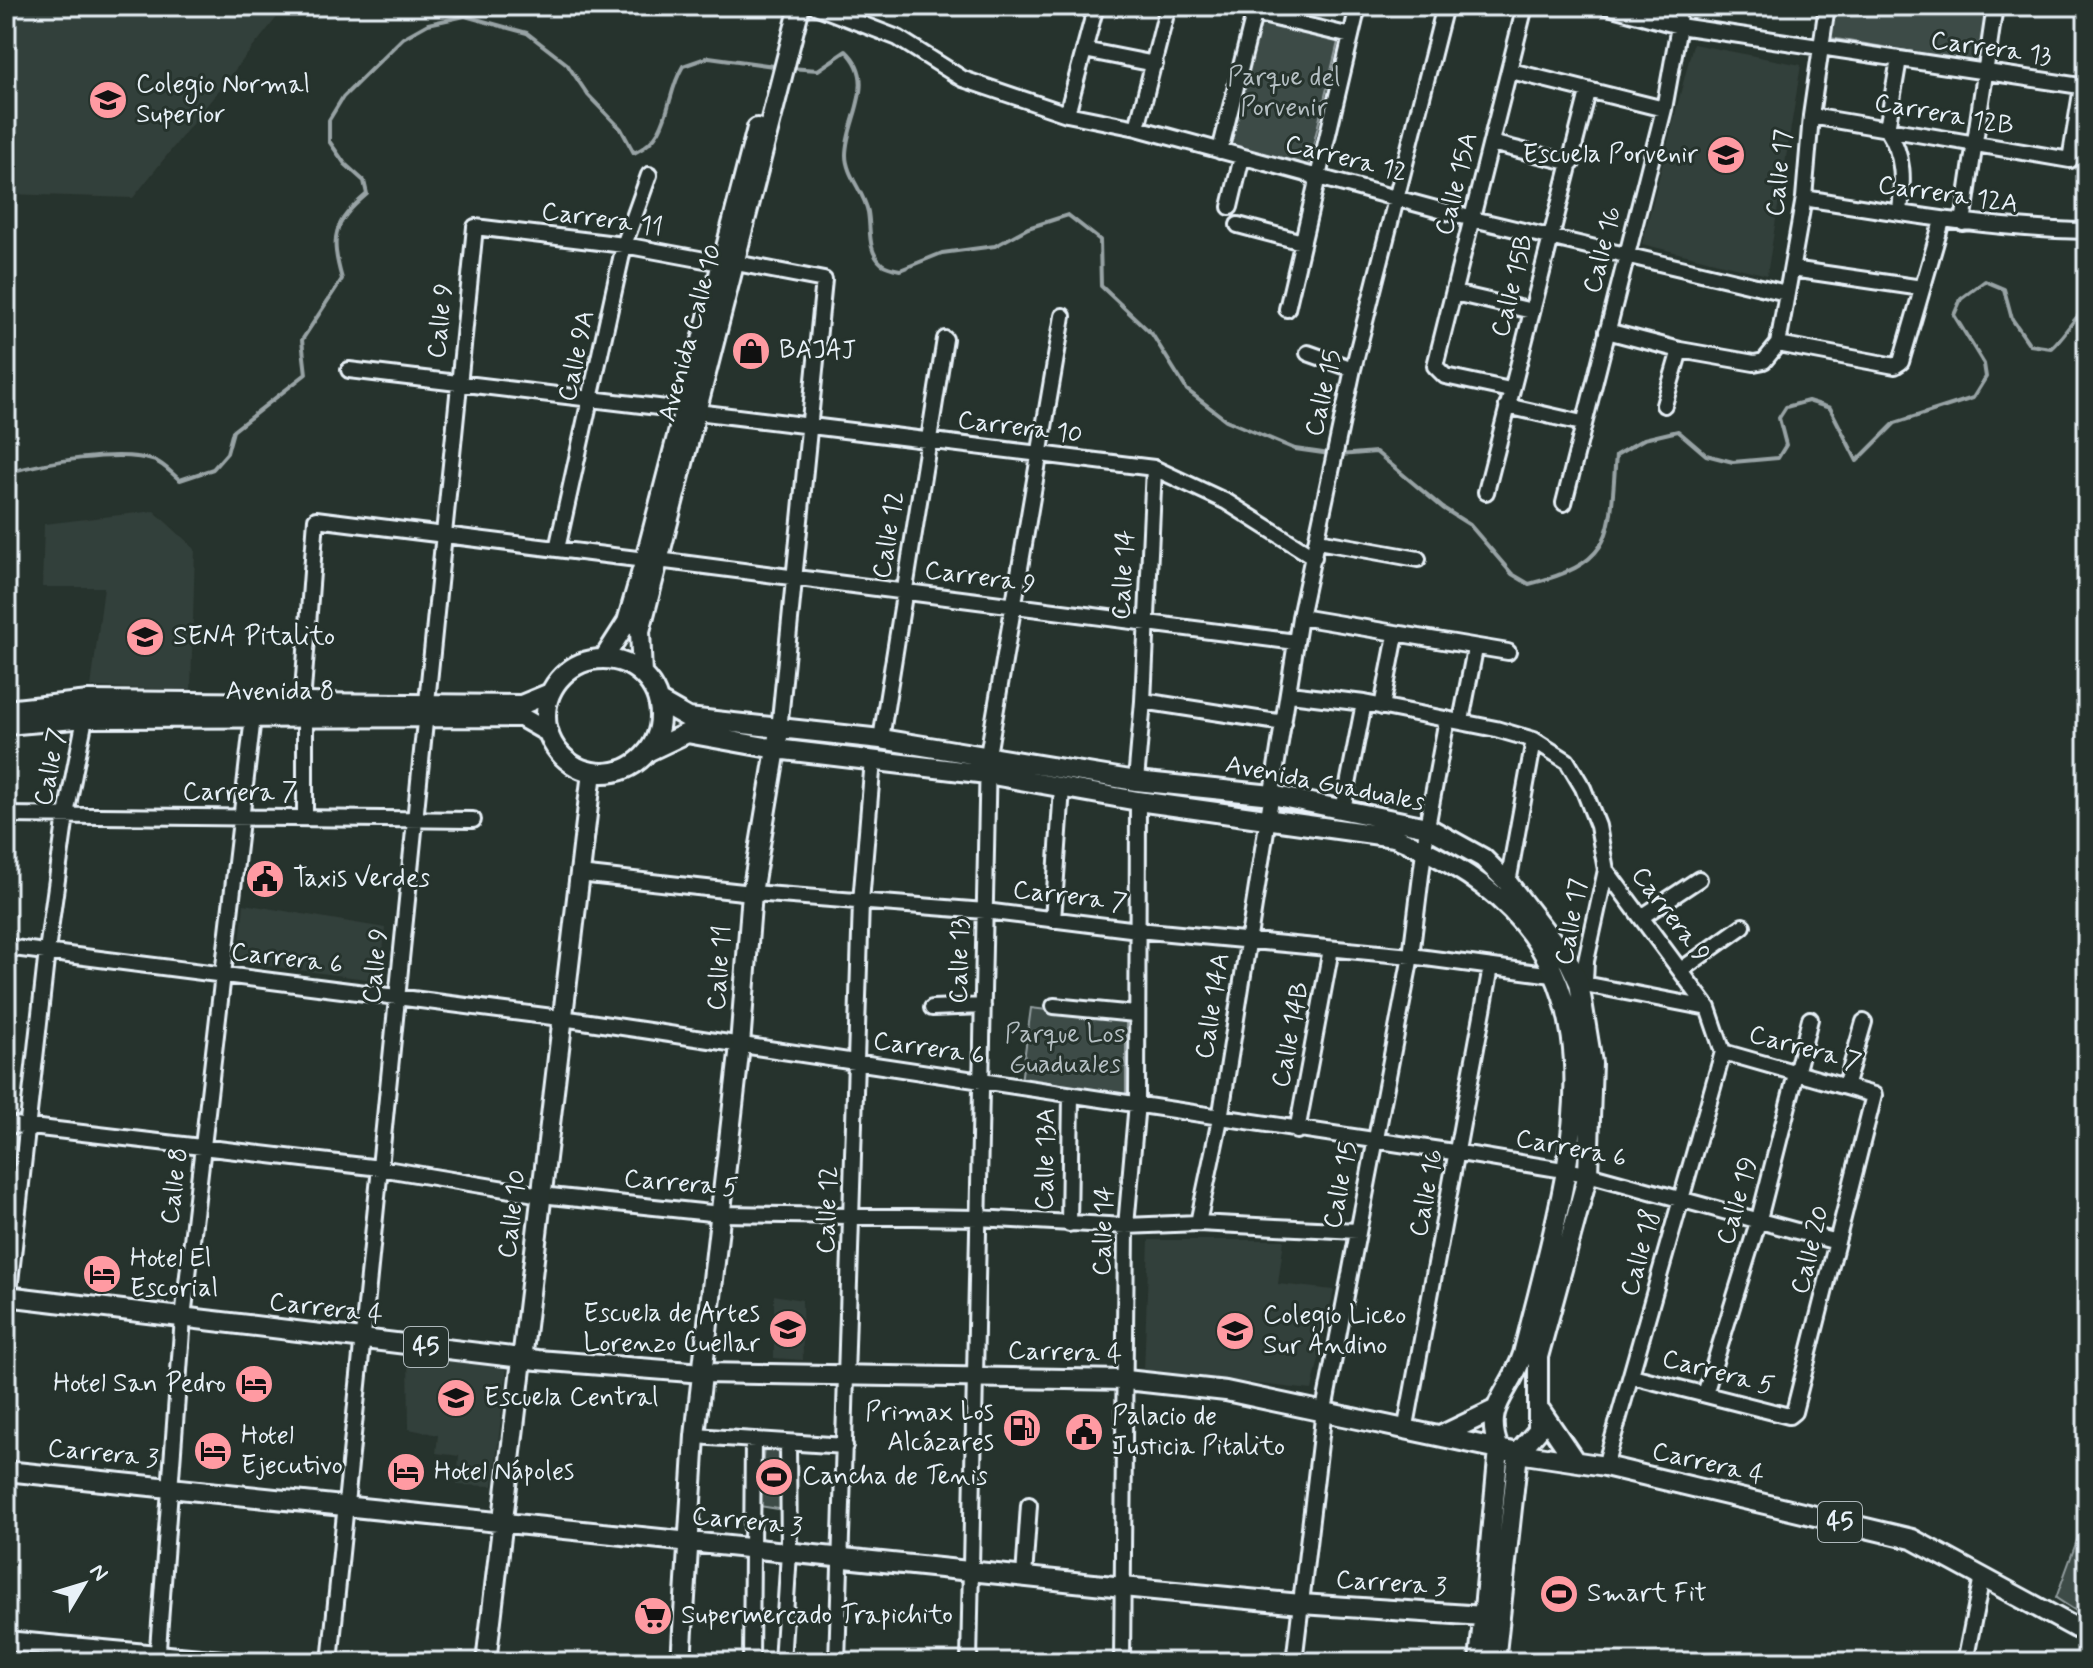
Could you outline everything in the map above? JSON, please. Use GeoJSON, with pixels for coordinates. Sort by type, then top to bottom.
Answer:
{"type":"FeatureCollection","features":[{"type":"Feature","properties":{"kind":"main road","name":"Avenida Calle 10"},"geometry":{"type":"LineString","coordinates":[[642,674],[640,631],[652,560],[778,70],[789,6]]}},
{"type":"Feature","properties":{"kind":"main road","name":"Avenida Calle 10"},"geometry":{"type":"LineString","coordinates":[[778,70],[800,6]]}},
{"type":"Feature","properties":{"kind":"main road","name":"Avenida Calle 10"},"geometry":{"type":"LineString","coordinates":[[604,658],[627,622],[652,560]]}},
{"type":"Feature","properties":{"kind":"main road"},"geometry":{"type":"LineString","coordinates":[[604,658],[631,666],[642,674],[658,701],[659,727],[649,751],[623,770],[592,772],[565,758],[549,733],[546,713],[550,693],[566,671],[578,664],[604,658]]}},
{"type":"Feature","properties":{"kind":"main road","name":"Avenida 8"},"geometry":{"type":"LineString","coordinates":[[425,713],[521,705],[550,693]]}},
{"type":"Feature","properties":{"kind":"main road","name":"Avenida Guaduales"},"geometry":{"type":"LineString","coordinates":[[658,701],[688,718],[881,739],[1136,781],[1272,795],[1427,827],[1483,858],[1547,931],[1582,983],[1592,1063],[1588,1174],[1538,1357],[1536,1381],[1541,1411]]}},
{"type":"Feature","properties":{"kind":"main road","name":"Avenida 8"},"geometry":{"type":"LineString","coordinates":[[6,710],[303,710],[521,717],[549,733]]}},
{"type":"Feature","properties":{"kind":"main road","name":"Avenida 8"},"geometry":{"type":"LineString","coordinates":[[6,725],[87,710],[253,717],[303,710]]}},
{"type":"Feature","properties":{"kind":"main road","name":"Calle 11"},"geometry":{"type":"LineString","coordinates":[[681,1662],[695,1436],[740,1045],[752,893],[779,730]]}},
{"type":"Feature","properties":{"kind":"main road","name":"Avenida Guaduales"},"geometry":{"type":"LineString","coordinates":[[649,751],[687,733],[776,749],[987,774],[1138,801],[1394,837],[1425,849],[1503,902],[1539,948],[1553,975],[1568,1013],[1577,1077],[1568,1172],[1523,1354],[1515,1380],[1494,1410]]}},
{"type":"Feature","properties":{"kind":"main road","name":"Calle 10"},"geometry":{"type":"LineString","coordinates":[[486,1662],[592,772]]}},
{"type":"Feature","properties":{"kind":"main road","name":"Carrera 4"},"geometry":{"type":"LineString","coordinates":[[8,1296],[362,1340],[703,1373],[1126,1380],[1226,1391],[1406,1426],[1518,1453],[1605,1466],[1912,1539],[2087,1634]]}},
{"type":"Feature","properties":{"kind":"main road"},"geometry":{"type":"LineString","coordinates":[[1442,1435],[1494,1410]]}},
{"type":"Feature","properties":{"kind":"main road"},"geometry":{"type":"LineString","coordinates":[[1479,1662],[1499,1449],[1492,1428],[1494,1410]]}},
{"type":"Feature","properties":{"kind":"main road"},"geometry":{"type":"LineString","coordinates":[[1495,1662],[1518,1453],[1538,1430],[1541,1411]]}},
{"type":"Feature","properties":{"kind":"main road"},"geometry":{"type":"LineString","coordinates":[[1541,1411],[1575,1461]]}},
{"type":"Feature","properties":{"kind":"main road","name":"Carrera 3"},"geometry":{"type":"LineString","coordinates":[[6,1471],[1123,1587],[1301,1604],[1484,1616]]}},
{"type":"Feature","properties":{"kind":"main road"},"geometry":{"type":"LineString","coordinates":[[6,1641],[157,1658],[233,1662]]}},
{"type":"Feature","properties":{"kind":"street","name":"Carrera 12"},"geometry":{"type":"LineString","coordinates":[[815,6],[898,38],[963,79],[1067,114],[1137,128],[1625,257],[1786,293]]}},
{"type":"Feature","properties":{"kind":"street"},"geometry":{"type":"LineString","coordinates":[[1067,114],[1096,6]]}},
{"type":"Feature","properties":{"kind":"street"},"geometry":{"type":"LineString","coordinates":[[1137,128],[1168,6]]}},
{"type":"Feature","properties":{"kind":"street"},"geometry":{"type":"LineString","coordinates":[[1287,309],[1358,6]]}},
{"type":"Feature","properties":{"kind":"street","name":"Calle 15"},"geometry":{"type":"LineString","coordinates":[[1272,795],[1300,617],[1337,441],[1445,6]]}},
{"type":"Feature","properties":{"kind":"street","name":"Calle 15A"},"geometry":{"type":"LineString","coordinates":[[1510,390],[1438,372],[1435,366],[1525,6]]}},
{"type":"Feature","properties":{"kind":"street","name":"Carrera 13"},"geometry":{"type":"LineString","coordinates":[[1605,6],[1679,26],[2085,87]]}},
{"type":"Feature","properties":{"kind":"street","name":"Calle 16"},"geometry":{"type":"LineString","coordinates":[[1564,503],[1664,109],[1679,26],[1677,6]]}},
{"type":"Feature","properties":{"kind":"street","name":"Calle 17"},"geometry":{"type":"LineString","coordinates":[[1778,344],[1804,198],[1811,116],[1827,6]]}},
{"type":"Feature","properties":{"kind":"street"},"geometry":{"type":"LineString","coordinates":[[1963,223],[1977,147],[1995,6]]}},
{"type":"Feature","properties":{"kind":"street"},"geometry":{"type":"LineString","coordinates":[[1220,151],[1255,10],[1351,36]]}},
{"type":"Feature","properties":{"kind":"street"},"geometry":{"type":"LineString","coordinates":[[1084,50],[1155,64]]}},
{"type":"Feature","properties":{"kind":"street"},"geometry":{"type":"LineString","coordinates":[[1899,59],[1887,129],[1901,149],[1904,175],[1900,213]]}},
{"type":"Feature","properties":{"kind":"street"},"geometry":{"type":"LineString","coordinates":[[1511,71],[1664,109]]}},
{"type":"Feature","properties":{"kind":"street"},"geometry":{"type":"LineString","coordinates":[[2085,87],[2076,131],[2087,146]]}},
{"type":"Feature","properties":{"kind":"street","name":"Calle 15B"},"geometry":{"type":"LineString","coordinates":[[1486,492],[1588,92]]}},
{"type":"Feature","properties":{"kind":"street","name":"Carrera 12B"},"geometry":{"type":"LineString","coordinates":[[1811,116],[1977,147],[2070,160],[2076,131]]}},
{"type":"Feature","properties":{"kind":"street"},"geometry":{"type":"LineString","coordinates":[[1491,143],[1572,163]]}},
{"type":"Feature","properties":{"kind":"street"},"geometry":{"type":"LineString","coordinates":[[1230,207],[1242,157]]}},
{"type":"Feature","properties":{"kind":"street","name":"Calle 9A"},"geometry":{"type":"LineString","coordinates":[[557,549],[593,399],[624,245],[649,175]]}},
{"type":"Feature","properties":{"kind":"street","name":"Carrera 12A"},"geometry":{"type":"LineString","coordinates":[[1804,198],[1942,221],[2087,231]]}},
{"type":"Feature","properties":{"kind":"street"},"geometry":{"type":"LineString","coordinates":[[1607,331],[1680,350],[1754,363],[1764,361],[1778,344],[1895,366],[1901,362],[1942,221]]}},
{"type":"Feature","properties":{"kind":"street"},"geometry":{"type":"LineString","coordinates":[[1238,225],[1302,242]]}},
{"type":"Feature","properties":{"kind":"street","name":"Carrera 11"},"geometry":{"type":"LineString","coordinates":[[475,227],[624,245],[824,280]]}},
{"type":"Feature","properties":{"kind":"street","name":"Calle 9"},"geometry":{"type":"LineString","coordinates":[[330,1662],[475,227]]}},
{"type":"Feature","properties":{"kind":"street"},"geometry":{"type":"LineString","coordinates":[[1792,269],[1922,288]]}},
{"type":"Feature","properties":{"kind":"street","name":"Calle 11"},"geometry":{"type":"LineString","coordinates":[[779,730],[796,577],[807,425],[824,280]]}},
{"type":"Feature","properties":{"kind":"street"},"geometry":{"type":"LineString","coordinates":[[1454,293],[1532,311]]}},
{"type":"Feature","properties":{"kind":"street","name":"Calle 13"},"geometry":{"type":"LineString","coordinates":[[969,1662],[988,755],[1063,316]]}},
{"type":"Feature","properties":{"kind":"street","name":"Calle 12"},"geometry":{"type":"LineString","coordinates":[[881,739],[945,339]]}},
{"type":"Feature","properties":{"kind":"street"},"geometry":{"type":"LineString","coordinates":[[1664,405],[1680,350]]}},
{"type":"Feature","properties":{"kind":"street"},"geometry":{"type":"LineString","coordinates":[[1308,353],[1353,369]]}},
{"type":"Feature","properties":{"kind":"street","name":"Carrera 10"},"geometry":{"type":"LineString","coordinates":[[349,370],[1154,468],[1227,502],[1314,557]]}},
{"type":"Feature","properties":{"kind":"street"},"geometry":{"type":"LineString","coordinates":[[1507,406],[1582,423]]}},
{"type":"Feature","properties":{"kind":"street","name":"Calle 14"},"geometry":{"type":"LineString","coordinates":[[1136,781],[1154,468]]}},
{"type":"Feature","properties":{"kind":"street","name":"Carrera 9"},"geometry":{"type":"LineString","coordinates":[[303,710],[316,519],[1296,642]]}},
{"type":"Feature","properties":{"kind":"street"},"geometry":{"type":"LineString","coordinates":[[1318,541],[1418,559]]}},
{"type":"Feature","properties":{"kind":"street"},"geometry":{"type":"LineString","coordinates":[[1300,617],[1475,649],[1508,652]]}},
{"type":"Feature","properties":{"kind":"street"},"geometry":{"type":"LineString","coordinates":[[1382,707],[1396,635]]}},
{"type":"Feature","properties":{"kind":"street","name":"Calle 15"},"geometry":{"type":"LineString","coordinates":[[1294,1662],[1324,1410],[1411,956],[1427,827],[1475,649]]}},
{"type":"Feature","properties":{"kind":"street","name":"Carrera 9"},"geometry":{"type":"LineString","coordinates":[[1290,694],[1364,703],[1454,720],[1534,740],[1567,761],[1583,788],[1598,826],[1606,870],[1643,916],[1708,1008],[1723,1052]]}},
{"type":"Feature","properties":{"kind":"street"},"geometry":{"type":"LineString","coordinates":[[1143,701],[1284,723]]}},
{"type":"Feature","properties":{"kind":"street"},"geometry":{"type":"LineString","coordinates":[[1343,810],[1364,703]]}},
{"type":"Feature","properties":{"kind":"street","name":"Calle 7"},"geometry":{"type":"LineString","coordinates":[[6,1318],[30,1127],[47,951],[66,815],[87,710]]}},
{"type":"Feature","properties":{"kind":"street"},"geometry":{"type":"LineString","coordinates":[[303,710],[305,818]]}},
{"type":"Feature","properties":{"kind":"street","name":"Calle 8"},"geometry":{"type":"LineString","coordinates":[[157,1658],[183,1318],[253,717]]}},
{"type":"Feature","properties":{"kind":"street"},"geometry":{"type":"LineString","coordinates":[[1508,883],[1534,740]]}},
{"type":"Feature","properties":{"kind":"street","name":"Calle 12"},"geometry":{"type":"LineString","coordinates":[[837,1662],[843,1556],[861,902],[873,760]]}},
{"type":"Feature","properties":{"kind":"street"},"geometry":{"type":"LineString","coordinates":[[1053,920],[1062,788]]}},
{"type":"Feature","properties":{"kind":"street","name":"Calle 14A"},"geometry":{"type":"LineString","coordinates":[[1198,1223],[1220,1119],[1272,795]]}},
{"type":"Feature","properties":{"kind":"street","name":"Calle 14"},"geometry":{"type":"LineString","coordinates":[[1122,1662],[1126,1226],[1137,1103],[1138,801]]}},
{"type":"Feature","properties":{"kind":"street","name":"Carrera 7"},"geometry":{"type":"LineString","coordinates":[[6,815],[473,820]]}},
{"type":"Feature","properties":{"kind":"street","name":"Calle 17"},"geometry":{"type":"LineString","coordinates":[[1582,983],[1606,870]]}},
{"type":"Feature","properties":{"kind":"street","name":"Carrera 7"},"geometry":{"type":"LineString","coordinates":[[579,874],[752,893],[985,911],[1138,930],[1411,956],[1553,975]]}},
{"type":"Feature","properties":{"kind":"street"},"geometry":{"type":"LineString","coordinates":[[1643,916],[1699,879]]}},
{"type":"Feature","properties":{"kind":"street"},"geometry":{"type":"LineString","coordinates":[[1681,970],[1743,926]]}},
{"type":"Feature","properties":{"kind":"street","name":"Carrera 6"},"geometry":{"type":"LineString","coordinates":[[6,947],[397,996],[1460,1153],[1588,1174],[1837,1242]]}},
{"type":"Feature","properties":{"kind":"street","name":"Calle 14B"},"geometry":{"type":"LineString","coordinates":[[1297,1131],[1331,949]]}},
{"type":"Feature","properties":{"kind":"street","name":"Calle 16"},"geometry":{"type":"LineString","coordinates":[[1406,1426],[1460,1153],[1491,967]]}},
{"type":"Feature","properties":{"kind":"street"},"geometry":{"type":"LineString","coordinates":[[1582,983],[1708,1008]]}},
{"type":"Feature","properties":{"kind":"street"},"geometry":{"type":"LineString","coordinates":[[932,1008],[983,1006]]}},
{"type":"Feature","properties":{"kind":"street"},"geometry":{"type":"LineString","coordinates":[[1054,1006],[1135,1014]]}},
{"type":"Feature","properties":{"kind":"street","name":"Calle 19"},"geometry":{"type":"LineString","coordinates":[[1705,1394],[1759,1219],[1810,1019]]}},
{"type":"Feature","properties":{"kind":"street"},"geometry":{"type":"LineString","coordinates":[[1846,1084],[1864,1022]]}},
{"type":"Feature","properties":{"kind":"street","name":"Carrera 7"},"geometry":{"type":"LineString","coordinates":[[1723,1052],[1846,1084],[1874,1095]]}},
{"type":"Feature","properties":{"kind":"street","name":"Calle 18"},"geometry":{"type":"LineString","coordinates":[[1605,1466],[1723,1052]]}},
{"type":"Feature","properties":{"kind":"street","name":"Calle 13A"},"geometry":{"type":"LineString","coordinates":[[1069,1224],[1071,1095]]}},
{"type":"Feature","properties":{"kind":"street","name":"Calle 20"},"geometry":{"type":"LineString","coordinates":[[1792,1416],[1874,1095]]}},
{"type":"Feature","properties":{"kind":"street","name":"Carrera 5"},"geometry":{"type":"LineString","coordinates":[[6,1124],[380,1168],[541,1195],[720,1214],[978,1218],[1126,1226],[1198,1223],[1357,1231]]}},
{"type":"Feature","properties":{"kind":"street","name":"Carrera 5"},"geometry":{"type":"LineString","coordinates":[[1632,1376],[1792,1416]]}},
{"type":"Feature","properties":{"kind":"street"},"geometry":{"type":"LineString","coordinates":[[695,1436],[845,1446]]}},
{"type":"Feature","properties":{"kind":"street"},"geometry":{"type":"LineString","coordinates":[[751,1662],[753,1441]]}},
{"type":"Feature","properties":{"kind":"street"},"geometry":{"type":"LineString","coordinates":[[782,1662],[789,1553],[788,1443]]}},
{"type":"Feature","properties":{"kind":"street"},"geometry":{"type":"LineString","coordinates":[[1024,1577],[1029,1505]]}},
{"type":"Feature","properties":{"kind":"street"},"geometry":{"type":"LineString","coordinates":[[1965,1662],[1982,1577]]}},
{"type":"Feature","properties":{"kind":"shaded area","name":"Colegio Normal Superior"},"geometry":{"type":"Polygon","coordinates":[[[6,6],[286,6],[133,198],[6,194],[6,6]]]}},
{"type":"Feature","properties":{"kind":"shaded area","name":"Escuela Porvenir"},"geometry":{"type":"Polygon","coordinates":[[[1693,44],[1801,65],[1767,275],[1642,244],[1693,44]]]}},
{"type":"Feature","properties":{"kind":"shaded area","name":"SENA Pitalito"},"geometry":{"type":"Polygon","coordinates":[[[154,511],[195,549],[191,690],[91,687],[104,587],[42,587],[44,524],[154,511]]]}},
{"type":"Feature","properties":{"kind":"shaded area"},"geometry":{"type":"Polygon","coordinates":[[[244,904],[385,928],[381,981],[238,962],[244,904]]]}},
{"type":"Feature","properties":{"kind":"shaded area","name":"Colegio Liceo Sur Andino"},"geometry":{"type":"Polygon","coordinates":[[[1149,1240],[1284,1240],[1278,1284],[1334,1290],[1312,1390],[1144,1371],[1149,1240]]]}},
{"type":"Feature","properties":{"kind":"shaded area","name":"Escuela de Artes Lorenzo Cuellar"},"geometry":{"type":"Polygon","coordinates":[[[774,1295],[802,1300],[803,1360],[774,1358],[774,1295]]]}},
{"type":"Feature","properties":{"kind":"shaded area","name":"Escuela Central"},"geometry":{"type":"Polygon","coordinates":[[[408,1355],[507,1368],[493,1486],[457,1485],[459,1456],[436,1453],[438,1435],[409,1429],[408,1355]]]}},
{"type":"Feature","properties":{"kind":"green space"},"geometry":{"type":"Polygon","coordinates":[[[1835,6],[1987,6],[1978,63],[1830,38],[1835,6]]]}},
{"type":"Feature","properties":{"kind":"green space","name":"Parque del Porvenir"},"geometry":{"type":"Polygon","coordinates":[[[1259,22],[1339,38],[1308,167],[1229,147],[1259,22]]]}},
{"type":"Feature","properties":{"kind":"green space","name":"Parque Los Guaduales"},"geometry":{"type":"Polygon","coordinates":[[[1031,1008],[1126,1020],[1126,1095],[1021,1082],[1031,1008]]]}},
{"type":"Feature","properties":{"kind":"green space","name":"Cancha de Tenis"},"geometry":{"type":"Polygon","coordinates":[[[764,1446],[787,1448],[785,1510],[759,1506],[764,1446]]]}},
{"type":"Feature","properties":{"kind":"green space"},"geometry":{"type":"Polygon","coordinates":[[[2087,1513],[2087,1618],[2056,1598],[2087,1513]]]}},
{"type":"Feature","properties":{"kind":"waterway"},"geometry":{"type":"LineString","coordinates":[[6,473],[60,461],[122,456],[155,461],[180,480],[213,469],[227,453],[233,431],[306,374],[302,340],[342,279],[336,252],[337,231],[347,213],[367,194],[364,181],[345,164],[329,141],[329,120],[343,97],[403,38],[428,24],[465,16],[527,33],[567,64],[588,95],[621,129],[634,153],[647,145],[662,126],[683,66],[709,57],[781,67]]}},
{"type":"Feature","properties":{"kind":"waterway"},"geometry":{"type":"LineString","coordinates":[[789,68],[818,70],[846,51],[855,63],[861,88],[846,155],[852,177],[866,205],[874,253],[882,264],[900,270],[942,253],[995,246],[1028,228],[1068,215],[1100,240],[1101,286],[1152,334],[1187,390],[1226,420],[1295,449],[1330,454]]}},
{"type":"Feature","properties":{"kind":"waterway"},"geometry":{"type":"LineString","coordinates":[[1339,455],[1376,452],[1443,508],[1470,525],[1512,574],[1529,584],[1579,566],[1594,554],[1609,524],[1616,455],[1644,439],[1678,431],[1706,455],[1733,462],[1778,458],[1786,445],[1779,418],[1786,407],[1808,401],[1830,408],[1857,461],[1895,423],[1973,398],[1986,377],[1984,364],[1954,315],[1961,299],[1985,281],[2004,289],[2012,319],[2030,345],[2051,348],[2087,308]]}},
{"type":"Feature","properties":{"kind":"place","name":"Colegio Normal Superior"},"geometry":{"type":"Point","coordinates":[108,100]}},
{"type":"Feature","properties":{"kind":"place","name":"Escuela Porvenir"},"geometry":{"type":"Point","coordinates":[1726,155]}},
{"type":"Feature","properties":{"kind":"place","name":"BAJAJ"},"geometry":{"type":"Point","coordinates":[751,351]}},
{"type":"Feature","properties":{"kind":"place","name":"SENA Pitalito"},"geometry":{"type":"Point","coordinates":[145,637]}},
{"type":"Feature","properties":{"kind":"place","name":"Taxis Verdes"},"geometry":{"type":"Point","coordinates":[265,879]}},
{"type":"Feature","properties":{"kind":"place","name":"Hotel El Escorial"},"geometry":{"type":"Point","coordinates":[102,1274]}},
{"type":"Feature","properties":{"kind":"place","name":"Escuela de Artes Lorenzo Cuellar"},"geometry":{"type":"Point","coordinates":[788,1329]}},
{"type":"Feature","properties":{"kind":"place","name":"Colegio Liceo Sur Andino"},"geometry":{"type":"Point","coordinates":[1235,1331]}},
{"type":"Feature","properties":{"kind":"place","name":"Hotel San Pedro"},"geometry":{"type":"Point","coordinates":[254,1384]}},
{"type":"Feature","properties":{"kind":"place","name":"Escuela Central"},"geometry":{"type":"Point","coordinates":[456,1398]}},
{"type":"Feature","properties":{"kind":"place","name":"Primax Los Alcázares"},"geometry":{"type":"Point","coordinates":[1022,1428]}},
{"type":"Feature","properties":{"kind":"place","name":"Palacio de Justicia Pitalito"},"geometry":{"type":"Point","coordinates":[1084,1432]}},
{"type":"Feature","properties":{"kind":"place","name":"Hotel Ejecutivo"},"geometry":{"type":"Point","coordinates":[213,1451]}},
{"type":"Feature","properties":{"kind":"place","name":"Hotel Nápoles"},"geometry":{"type":"Point","coordinates":[406,1472]}},
{"type":"Feature","properties":{"kind":"place","name":"Cancha de Tenis"},"geometry":{"type":"Point","coordinates":[774,1477]}},
{"type":"Feature","properties":{"kind":"place","name":"Smart Fit"},"geometry":{"type":"Point","coordinates":[1559,1594]}},
{"type":"Feature","properties":{"kind":"place","name":"Supermercado Trapichito"},"geometry":{"type":"Point","coordinates":[653,1616]}}]}
